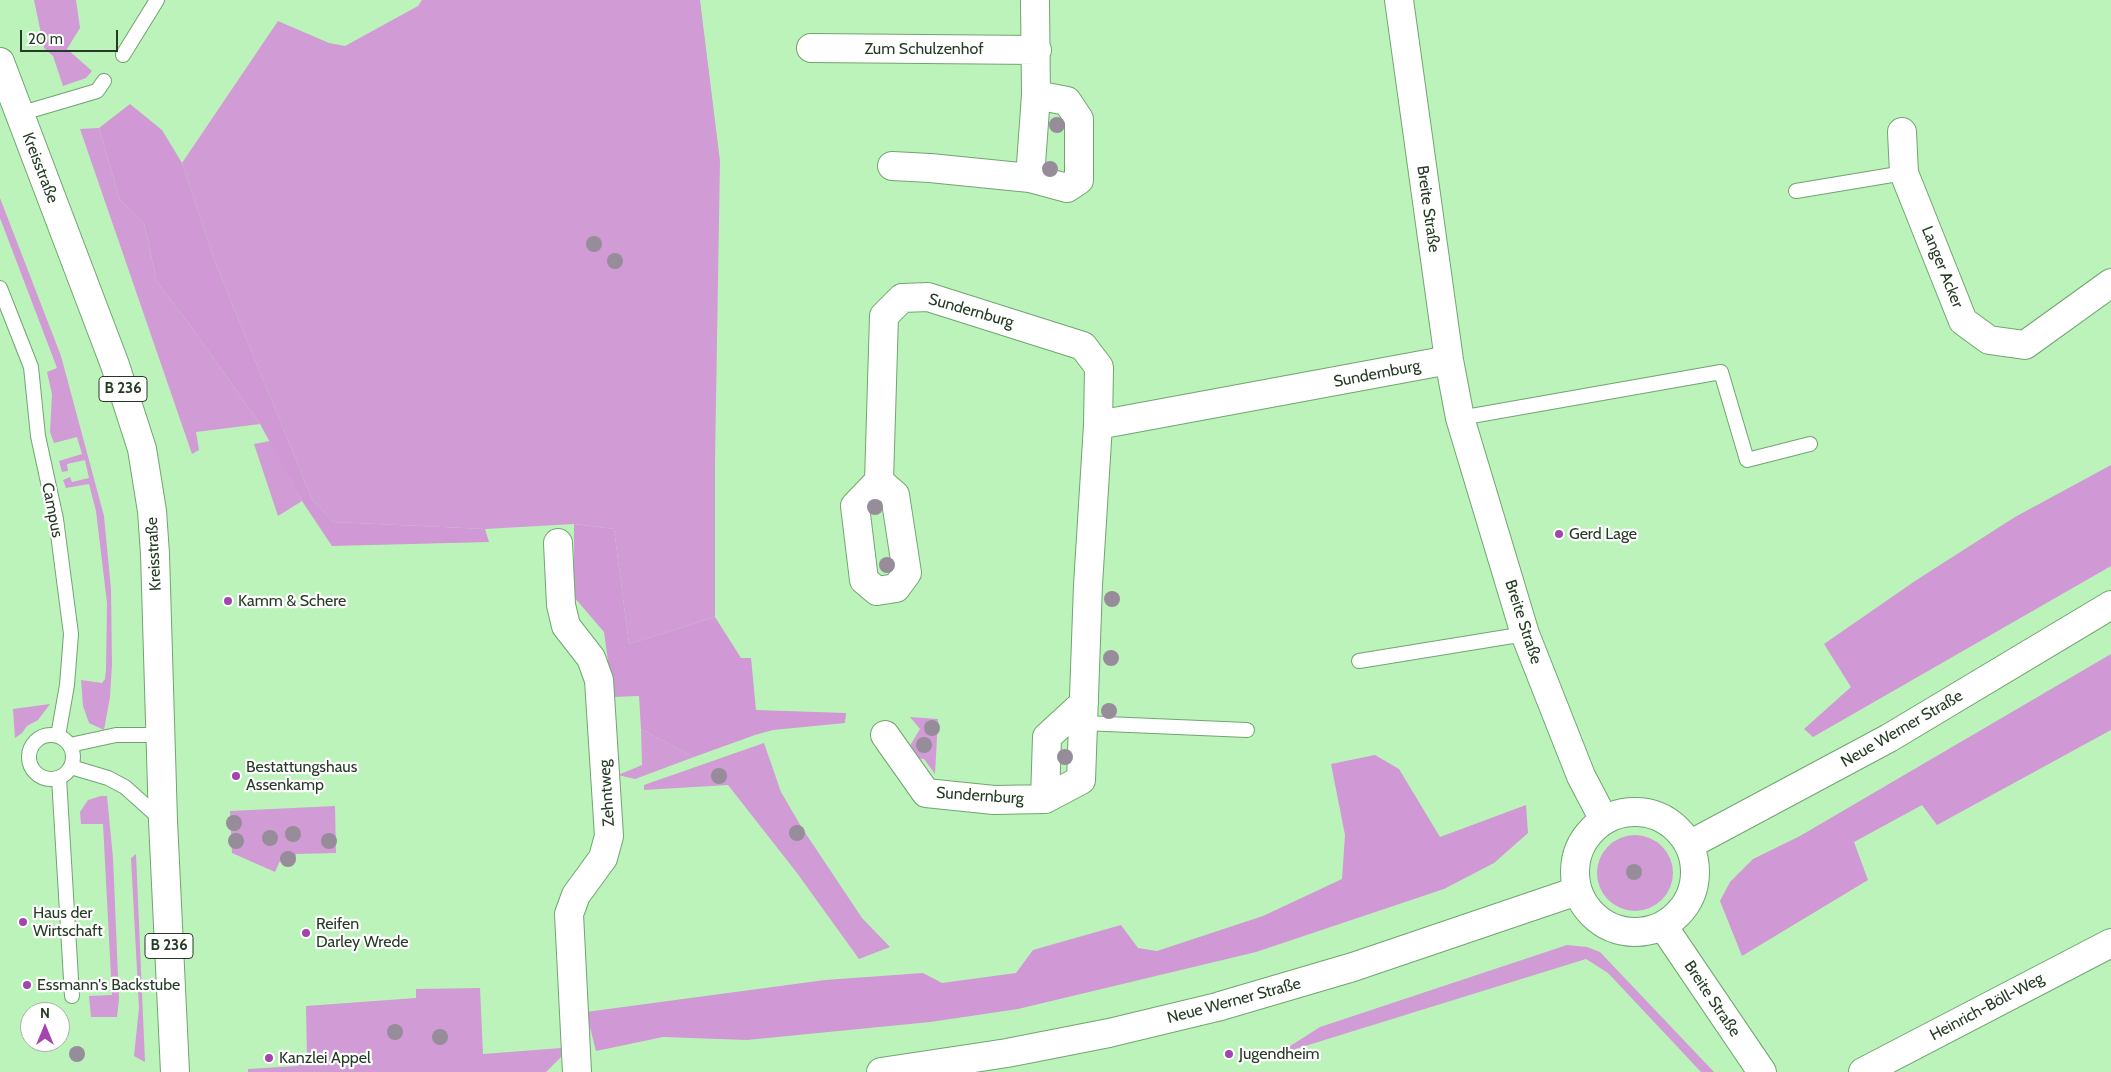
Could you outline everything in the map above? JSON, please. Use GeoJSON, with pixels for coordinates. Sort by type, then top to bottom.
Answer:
{"type":"FeatureCollection","features":[{"type":"Feature","properties":{"kind":"street"},"geometry":{"type":"LineString","coordinates":[[1030,178],[1036,95],[1035,0]]}},
{"type":"Feature","properties":{"kind":"street","name":"Breite Straße"},"geometry":{"type":"LineString","coordinates":[[1399,0],[1450,360],[1460,418],[1525,634],[1582,776],[1604,820]]}},
{"type":"Feature","properties":{"kind":"street","name":"Zum Schulzenhof"},"geometry":{"type":"LineString","coordinates":[[811,48],[1037,50]]}},
{"type":"Feature","properties":{"kind":"street","name":"Kreisstraße"},"geometry":{"type":"LineString","coordinates":[[0,62],[115,365],[142,449],[152,511],[154,545],[163,821],[175,1072]]}},
{"type":"Feature","properties":{"kind":"street"},"geometry":{"type":"LineString","coordinates":[[892,166],[1030,178],[1067,188],[1079,180],[1079,119],[1067,100],[1036,95]]}},
{"type":"Feature","properties":{"kind":"street","name":"Langer Acker"},"geometry":{"type":"LineString","coordinates":[[1902,132],[1904,173],[1963,321],[1989,340],[2025,344],[2111,283]]}},
{"type":"Feature","properties":{"kind":"street","name":"Sundernburg"},"geometry":{"type":"LineString","coordinates":[[879,481],[884,316],[902,298],[928,297],[1083,346],[1099,367],[1098,425],[1088,575],[1081,780],[1045,799],[994,800],[926,793],[885,735]]}},
{"type":"Feature","properties":{"kind":"street","name":"Sundernburg"},"geometry":{"type":"LineString","coordinates":[[1098,425],[1450,360]]}},
{"type":"Feature","properties":{"kind":"street","name":"Zehntweg"},"geometry":{"type":"LineString","coordinates":[[558,543],[561,605],[566,626],[591,658],[599,680],[609,836],[603,858],[576,895],[569,914],[577,1072]]}},
{"type":"Feature","properties":{"kind":"street","name":"Neue Werner Straße"},"geometry":{"type":"LineString","coordinates":[[1689,845],[1889,738],[2111,605]]}},
{"type":"Feature","properties":{"kind":"street","name":"Sundernburg"},"geometry":{"type":"LineString","coordinates":[[1045,799],[1047,737],[1083,713]]}},
{"type":"Feature","properties":{"kind":"street"},"geometry":{"type":"LineString","coordinates":[[1636,811],[1652,814],[1667,821],[1680,832],[1689,845],[1694,860],[1696,876],[1692,891],[1686,905],[1676,917],[1663,926],[1646,932],[1628,932],[1612,928],[1597,919],[1585,907],[1577,891],[1574,871],[1578,850],[1588,833],[1604,820],[1627,812],[1636,811]]}},
{"type":"Feature","properties":{"kind":"street","name":"Neue Werner Straße"},"geometry":{"type":"LineString","coordinates":[[881,1072],[1007,1053],[1109,1033],[1217,1007],[1353,967],[1577,891]]}},
{"type":"Feature","properties":{"kind":"street","name":"Breite Straße"},"geometry":{"type":"LineString","coordinates":[[1663,926],[1762,1072]]}},
{"type":"Feature","properties":{"kind":"street","name":"Heinrich-Böll-Weg"},"geometry":{"type":"LineString","coordinates":[[1863,1072],[2111,943]]}},
{"type":"Feature","properties":{"kind":"lane"},"geometry":{"type":"LineString","coordinates":[[123,55],[157,0]]}},
{"type":"Feature","properties":{"kind":"lane"},"geometry":{"type":"LineString","coordinates":[[19,114],[97,91],[104,82]]}},
{"type":"Feature","properties":{"kind":"lane"},"geometry":{"type":"LineString","coordinates":[[1796,191],[1904,173]]}},
{"type":"Feature","properties":{"kind":"lane","name":"Campus"},"geometry":{"type":"LineString","coordinates":[[0,288],[31,367],[38,436],[56,519],[70,634],[68,685],[58,736]]}},
{"type":"Feature","properties":{"kind":"lane"},"geometry":{"type":"LineString","coordinates":[[1460,418],[1721,372],[1747,460],[1810,444]]}},
{"type":"Feature","properties":{"kind":"lane"},"geometry":{"type":"LineString","coordinates":[[1359,661],[1525,634]]}},
{"type":"Feature","properties":{"kind":"lane"},"geometry":{"type":"LineString","coordinates":[[1083,713],[1247,730]]}},
{"type":"Feature","properties":{"kind":"lane"},"geometry":{"type":"LineString","coordinates":[[70,745],[116,734],[160,734]]}},
{"type":"Feature","properties":{"kind":"lane"},"geometry":{"type":"LineString","coordinates":[[44,736],[58,736],[65,739],[70,745],[73,760],[70,767],[59,778],[52,779],[38,775],[30,764],[30,750],[38,739],[44,736]]}},
{"type":"Feature","properties":{"kind":"lane"},"geometry":{"type":"LineString","coordinates":[[70,767],[108,778],[125,787],[163,821]]}},
{"type":"Feature","properties":{"kind":"lane"},"geometry":{"type":"LineString","coordinates":[[59,778],[72,996]]}},
{"type":"Feature","properties":{"kind":"shaded area"},"geometry":{"type":"Polygon","coordinates":[[[34,0],[76,0],[80,28],[67,49],[92,71],[86,78],[63,86],[53,56],[44,48],[34,0]]]}},
{"type":"Feature","properties":{"kind":"shaded area"},"geometry":{"type":"Polygon","coordinates":[[[422,0],[700,0],[720,161],[715,462],[715,617],[629,644],[614,529],[574,524],[485,529],[333,522],[312,499],[215,262],[182,163],[278,21],[329,43],[345,46],[418,6],[422,0]]]}},
{"type":"Feature","properties":{"kind":"shaded area"},"geometry":{"type":"Polygon","coordinates":[[[130,104],[162,130],[182,163],[215,262],[312,499],[333,522],[485,529],[489,542],[332,546],[302,501],[260,424],[157,282],[144,223],[120,200],[99,128],[130,104]]]}},
{"type":"Feature","properties":{"kind":"shaded area"},"geometry":{"type":"Polygon","coordinates":[[[99,128],[120,200],[144,223],[157,282],[260,424],[196,432],[199,450],[192,454],[80,129],[99,128]]]}},
{"type":"Feature","properties":{"kind":"shaded area"},"geometry":{"type":"Polygon","coordinates":[[[0,198],[61,356],[104,516],[111,589],[112,664],[110,697],[104,730],[89,723],[83,706],[81,680],[102,683],[105,679],[106,670],[107,603],[96,511],[89,484],[66,488],[63,480],[70,477],[72,482],[89,478],[85,460],[67,464],[68,471],[62,472],[59,461],[82,454],[77,437],[54,443],[50,432],[52,394],[47,372],[57,368],[0,218],[0,198]]]}},
{"type":"Feature","properties":{"kind":"shaded area"},"geometry":{"type":"Polygon","coordinates":[[[270,441],[302,501],[278,516],[254,444],[270,441]]]}},
{"type":"Feature","properties":{"kind":"shaded area"},"geometry":{"type":"Polygon","coordinates":[[[2111,465],[2111,566],[1813,737],[1804,729],[1851,687],[1824,644],[1915,581],[2015,517],[2111,465]]]}},
{"type":"Feature","properties":{"kind":"shaded area"},"geometry":{"type":"Polygon","coordinates":[[[574,524],[614,529],[629,644],[715,617],[741,658],[751,658],[756,710],[846,713],[845,723],[773,730],[694,757],[641,729],[639,696],[613,697],[604,632],[574,597],[574,524]]]}},
{"type":"Feature","properties":{"kind":"shaded area"},"geometry":{"type":"Polygon","coordinates":[[[2111,654],[2111,730],[1937,825],[1922,805],[1854,842],[1868,880],[1742,956],[1720,901],[1730,882],[1753,859],[1800,836],[2111,654]]]}},
{"type":"Feature","properties":{"kind":"shaded area"},"geometry":{"type":"Polygon","coordinates":[[[50,704],[38,720],[27,726],[15,738],[13,709],[50,704]]]}},
{"type":"Feature","properties":{"kind":"shaded area"},"geometry":{"type":"Polygon","coordinates":[[[910,717],[938,719],[935,774],[924,759],[912,758],[911,744],[920,729],[910,717]]]}},
{"type":"Feature","properties":{"kind":"shaded area"},"geometry":{"type":"Polygon","coordinates":[[[641,729],[694,757],[635,779],[618,775],[642,765],[641,729]]]}},
{"type":"Feature","properties":{"kind":"shaded area"},"geometry":{"type":"Polygon","coordinates":[[[764,743],[781,792],[802,828],[862,918],[890,947],[859,959],[797,873],[728,785],[644,790],[644,785],[764,743]]]}},
{"type":"Feature","properties":{"kind":"shaded area"},"geometry":{"type":"Polygon","coordinates":[[[1375,755],[1399,769],[1440,837],[1526,805],[1528,833],[1494,863],[1444,889],[1256,952],[1018,1009],[930,1022],[747,1040],[663,1037],[596,1051],[586,1012],[825,980],[923,973],[942,983],[1016,973],[1033,950],[1121,925],[1138,948],[1157,951],[1263,916],[1342,879],[1345,835],[1331,764],[1375,755]]]}},
{"type":"Feature","properties":{"kind":"shaded area"},"geometry":{"type":"Polygon","coordinates":[[[107,796],[113,858],[119,999],[117,1017],[91,1017],[89,996],[112,995],[103,824],[81,824],[80,812],[88,800],[107,796]]]}},
{"type":"Feature","properties":{"kind":"shaded area"},"geometry":{"type":"Polygon","coordinates":[[[335,806],[336,853],[296,854],[295,863],[280,861],[275,872],[232,853],[230,811],[335,806]]]}},
{"type":"Feature","properties":{"kind":"shaded area"},"geometry":{"type":"Polygon","coordinates":[[[1635,835],[1649,838],[1662,846],[1670,859],[1673,873],[1670,887],[1662,900],[1649,908],[1635,911],[1621,908],[1608,900],[1600,887],[1597,873],[1600,859],[1608,846],[1621,838],[1635,835]]]}},
{"type":"Feature","properties":{"kind":"shaded area"},"geometry":{"type":"Polygon","coordinates":[[[136,854],[145,1062],[134,1056],[139,1008],[131,858],[136,854]]]}},
{"type":"Feature","properties":{"kind":"shaded area"},"geometry":{"type":"Polygon","coordinates":[[[1567,945],[1587,947],[1600,952],[1714,1072],[1701,1072],[1608,973],[1586,959],[1276,1055],[1320,1027],[1567,945]]]}},
{"type":"Feature","properties":{"kind":"shaded area"},"geometry":{"type":"Polygon","coordinates":[[[480,988],[483,1054],[561,1048],[561,1057],[546,1072],[248,1072],[248,1069],[297,1066],[307,1058],[306,1006],[416,998],[416,989],[480,988]]]}},
{"type":"Feature","properties":{"kind":"place","name":"Gerd Lage"},"geometry":{"type":"Point","coordinates":[1559,534]}},
{"type":"Feature","properties":{"kind":"place","name":"Kamm & Schere"},"geometry":{"type":"Point","coordinates":[228,601]}},
{"type":"Feature","properties":{"kind":"place","name":"Bestattungshaus Assenkamp"},"geometry":{"type":"Point","coordinates":[236,776]}},
{"type":"Feature","properties":{"kind":"place","name":"Haus der Wirtschaft"},"geometry":{"type":"Point","coordinates":[23,922]}},
{"type":"Feature","properties":{"kind":"place","name":"Reifen Darley Wrede"},"geometry":{"type":"Point","coordinates":[306,933]}},
{"type":"Feature","properties":{"kind":"place","name":"Essmann's Backstube"},"geometry":{"type":"Point","coordinates":[27,985]}},
{"type":"Feature","properties":{"kind":"place","name":"Jugendheim"},"geometry":{"type":"Point","coordinates":[1229,1054]}},
{"type":"Feature","properties":{"kind":"place","name":"Kanzlei Appel"},"geometry":{"type":"Point","coordinates":[269,1058]}}]}
